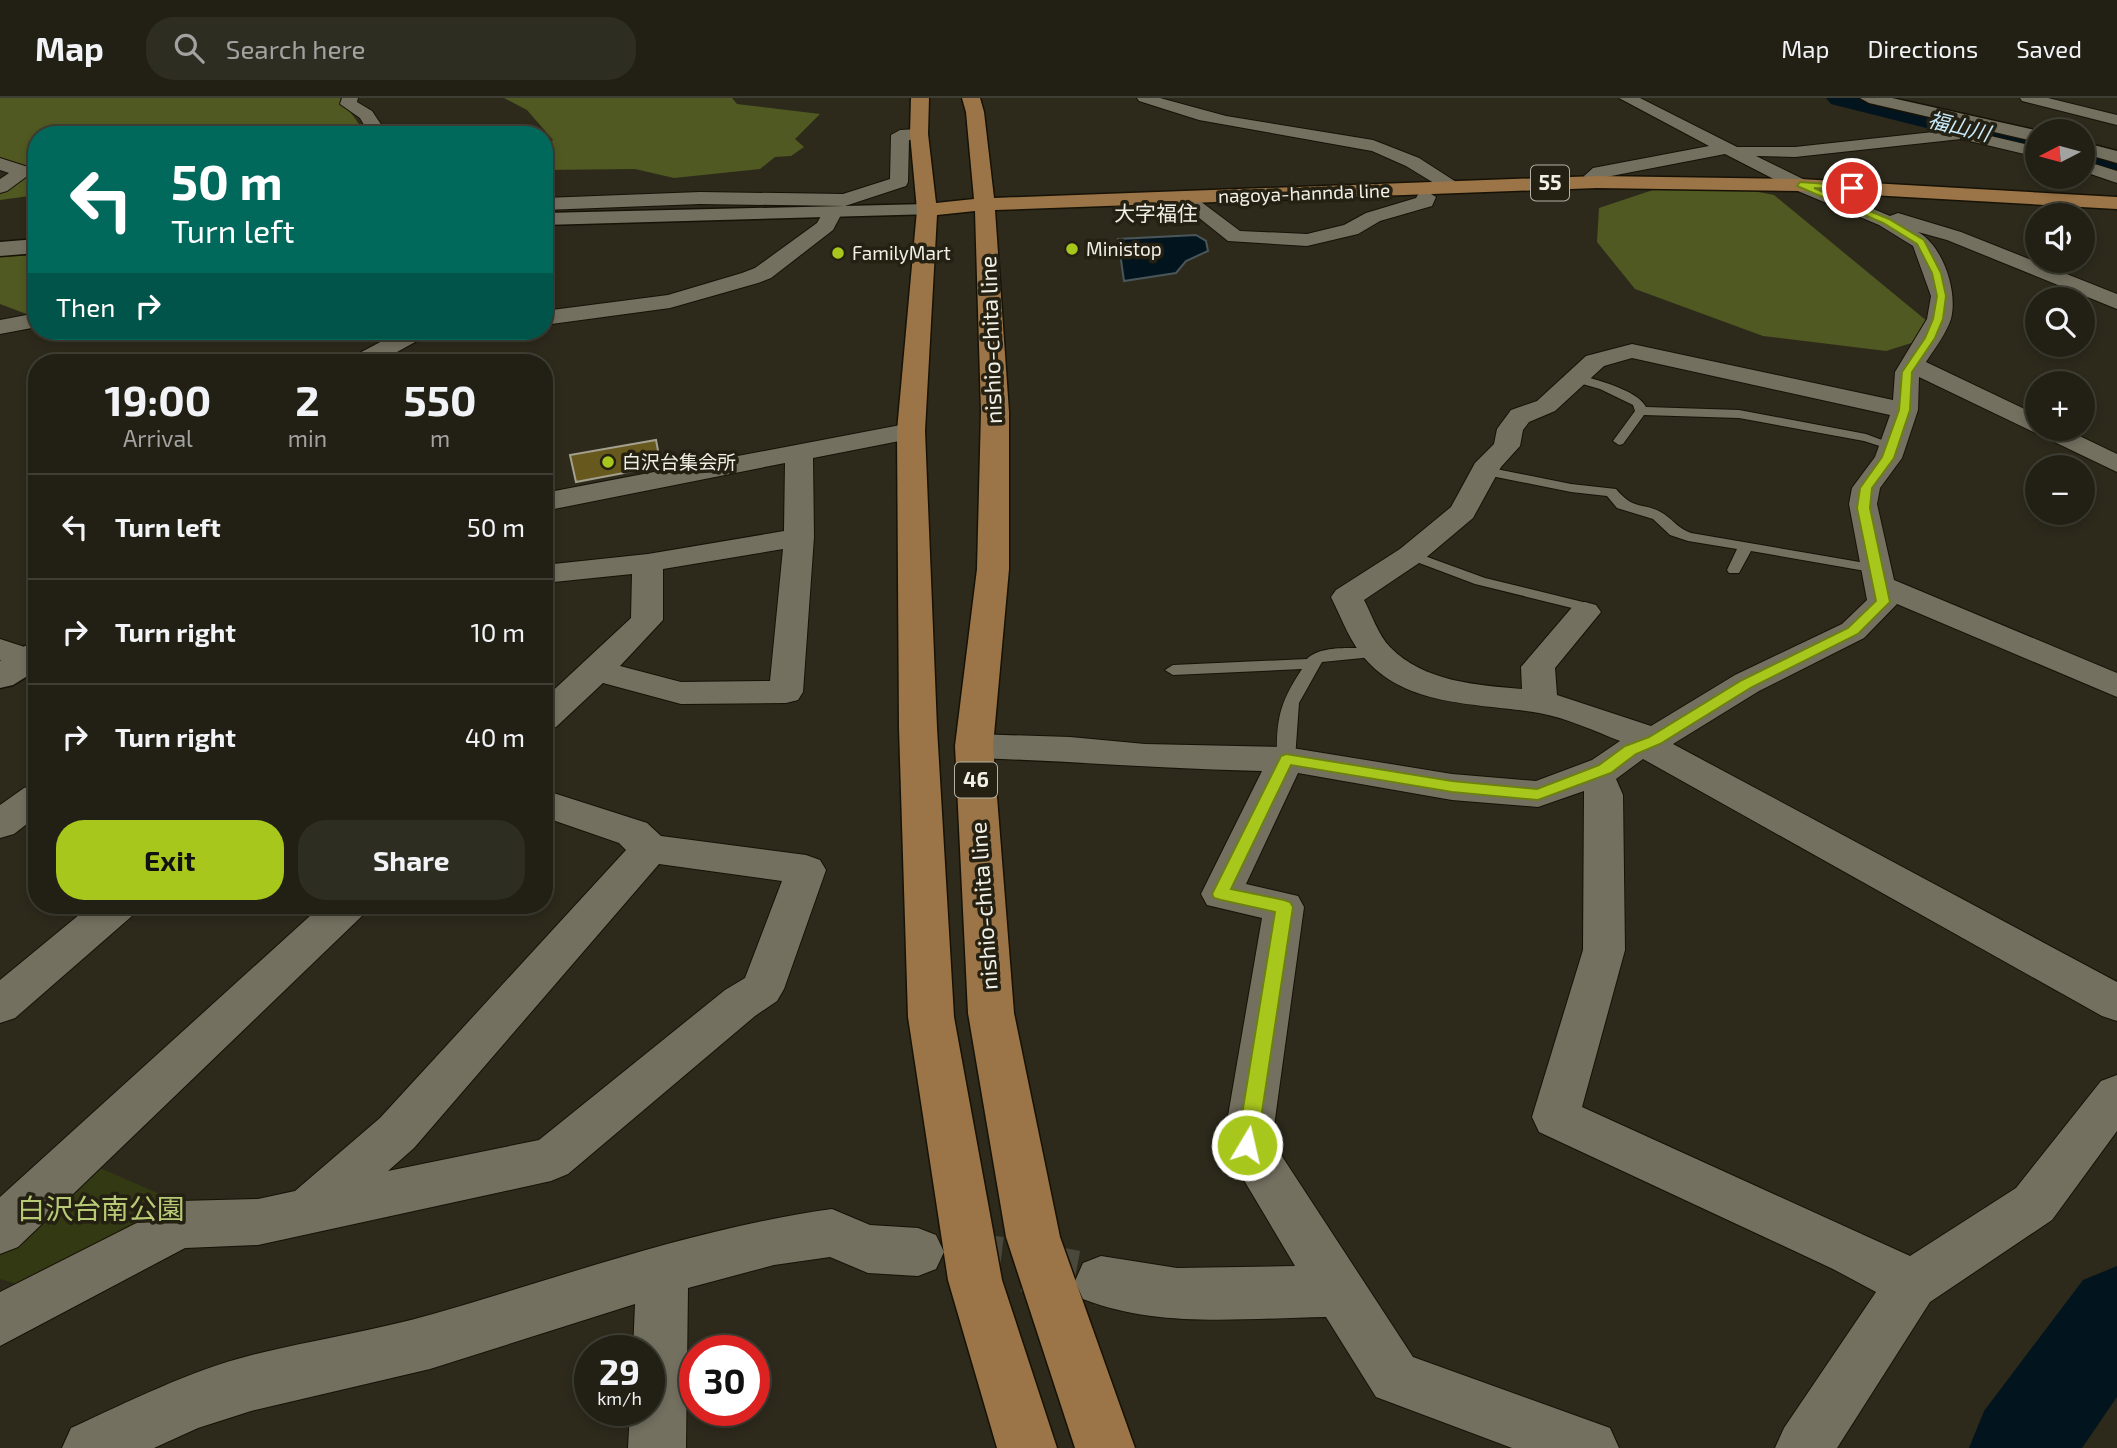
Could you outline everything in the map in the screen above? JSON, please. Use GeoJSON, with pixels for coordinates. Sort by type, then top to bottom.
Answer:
{"type":"FeatureCollection","features":[{"type":"Feature","properties":{"kind":"main road","name":"nishio-chita line"},"geometry":{"type":"LineString","coordinates":[[971,98],[975,112],[984,207],[995,412],[993,555],[974,746],[993,1026],[1033,1237],[1105,1448]]}},
{"type":"Feature","properties":{"kind":"main road","name":"46"},"geometry":{"type":"LineString","coordinates":[[919,116],[927,210],[911,431],[918,728],[931,1017],[975,1280],[1027,1448]]}},
{"type":"Feature","properties":{"kind":"main road","name":"nagoya-hannda line"},"geometry":{"type":"LineString","coordinates":[[927,210],[1597,182],[1800,185],[2117,203]]}},
{"type":"Feature","properties":{"kind":"main road","name":"nagoya-hannda line"},"geometry":{"type":"LineString","coordinates":[[984,207],[1193,205],[1566,191],[1831,197],[2117,214]]}},
{"type":"Feature","properties":{"kind":"street"},"geometry":{"type":"LineString","coordinates":[[350,98],[348,104],[366,115],[373,126]]}},
{"type":"Feature","properties":{"kind":"street"},"geometry":{"type":"LineString","coordinates":[[1145,98],[1232,121],[1370,145],[1438,176],[1454,187]]}},
{"type":"Feature","properties":{"kind":"street"},"geometry":{"type":"LineString","coordinates":[[974,746],[1070,749],[1145,756],[1286,759],[1452,787],[1538,794],[1605,769],[1631,750],[1650,743],[1747,683],[1853,631],[1883,602],[1863,504],[1866,488],[1888,458],[1905,410],[1907,372],[1930,338],[1938,319],[1942,296],[1936,273],[1921,242],[1627,98]]}},
{"type":"Feature","properties":{"kind":"street"},"geometry":{"type":"LineString","coordinates":[[2028,98],[2117,120]]}},
{"type":"Feature","properties":{"kind":"street"},"geometry":{"type":"LineString","coordinates":[[1881,99],[2025,148]]}},
{"type":"Feature","properties":{"kind":"street"},"geometry":{"type":"LineString","coordinates":[[553,204],[700,198],[845,200],[899,182],[900,135],[919,116]]}},
{"type":"Feature","properties":{"kind":"street"},"geometry":{"type":"LineString","coordinates":[[1597,182],[1593,176],[1600,172],[1732,149],[1795,152],[1970,129],[2025,134]]}},
{"type":"Feature","properties":{"kind":"street"},"geometry":{"type":"LineString","coordinates":[[2095,151],[2117,157]]}},
{"type":"Feature","properties":{"kind":"street"},"geometry":{"type":"LineString","coordinates":[[0,164],[21,171],[21,174],[0,187]]}},
{"type":"Feature","properties":{"kind":"street"},"geometry":{"type":"LineString","coordinates":[[2095,169],[2117,177]]}},
{"type":"Feature","properties":{"kind":"street"},"geometry":{"type":"LineString","coordinates":[[1193,205],[1235,237],[1307,240],[1351,230],[1373,217],[1417,207],[1425,202],[1426,198]]}},
{"type":"Feature","properties":{"kind":"street"},"geometry":{"type":"LineString","coordinates":[[553,219],[927,210]]}},
{"type":"Feature","properties":{"kind":"street"},"geometry":{"type":"LineString","coordinates":[[553,317],[670,301],[750,278],[763,273],[826,226],[832,213]]}},
{"type":"Feature","properties":{"kind":"street"},"geometry":{"type":"LineString","coordinates":[[1866,213],[1920,223],[2117,302]]}},
{"type":"Feature","properties":{"kind":"street"},"geometry":{"type":"LineString","coordinates":[[0,249],[28,247]]}},
{"type":"Feature","properties":{"kind":"street"},"geometry":{"type":"LineString","coordinates":[[0,327],[28,322]]}},
{"type":"Feature","properties":{"kind":"street"},"geometry":{"type":"LineString","coordinates":[[375,354],[401,340]]}},
{"type":"Feature","properties":{"kind":"street"},"geometry":{"type":"LineString","coordinates":[[1905,410],[1632,351],[1595,361],[1546,406],[1520,416],[1510,429],[1507,446],[1489,463],[1463,512],[1411,555],[1347,597],[1377,653],[1393,668],[1472,697],[1540,702],[1581,713],[1650,743],[1819,842],[2117,1003]]}},
{"type":"Feature","properties":{"kind":"street"},"geometry":{"type":"LineString","coordinates":[[1912,364],[2025,419]]}},
{"type":"Feature","properties":{"kind":"street"},"geometry":{"type":"LineString","coordinates":[[553,500],[911,431]]}},
{"type":"Feature","properties":{"kind":"street"},"geometry":{"type":"LineString","coordinates":[[2070,441],[2117,464]]}},
{"type":"Feature","properties":{"kind":"street"},"geometry":{"type":"LineString","coordinates":[[596,670],[681,692],[786,692],[799,537],[799,453]]}},
{"type":"Feature","properties":{"kind":"street"},"geometry":{"type":"LineString","coordinates":[[553,573],[648,563],[799,537]]}},
{"type":"Feature","properties":{"kind":"street"},"geometry":{"type":"LineString","coordinates":[[553,711],[647,620],[648,563]]}},
{"type":"Feature","properties":{"kind":"street"},"geometry":{"type":"LineString","coordinates":[[1879,577],[2117,686]]}},
{"type":"Feature","properties":{"kind":"street"},"geometry":{"type":"LineString","coordinates":[[1540,702],[1538,667],[1585,612]]}},
{"type":"Feature","properties":{"kind":"street"},"geometry":{"type":"LineString","coordinates":[[1286,759],[1221,894],[1284,907],[1247,1145],[1395,1378],[1590,1448]]}},
{"type":"Feature","properties":{"kind":"street"},"geometry":{"type":"LineString","coordinates":[[1595,773],[1604,795],[1604,950],[1556,1117],[1839,1246],[1912,1284]]}},
{"type":"Feature","properties":{"kind":"street"},"geometry":{"type":"LineString","coordinates":[[0,824],[28,804]]}},
{"type":"Feature","properties":{"kind":"street"},"geometry":{"type":"LineString","coordinates":[[0,1320],[180,1225],[258,1222],[551,1159],[740,1003],[762,989],[806,870],[650,849],[633,833],[553,806]]}},
{"type":"Feature","properties":{"kind":"street"},"geometry":{"type":"LineString","coordinates":[[308,1212],[397,1133],[650,849]]}},
{"type":"Feature","properties":{"kind":"street"},"geometry":{"type":"LineString","coordinates":[[0,1005],[107,914]]}},
{"type":"Feature","properties":{"kind":"street"},"geometry":{"type":"LineString","coordinates":[[0,1230],[338,914]]}},
{"type":"Feature","properties":{"kind":"street"},"geometry":{"type":"LineString","coordinates":[[1804,1448],[1912,1284],[2034,1204],[2117,1095]]}},
{"type":"Feature","properties":{"kind":"street"},"geometry":{"type":"LineString","coordinates":[[91,1448],[191,1402],[251,1383],[430,1342],[662,1270],[774,1241],[832,1233],[868,1249],[918,1252]]}},
{"type":"Feature","properties":{"kind":"street"},"geometry":{"type":"LineString","coordinates":[[657,1448],[662,1270]]}},
{"type":"Feature","properties":{"kind":"street"},"geometry":{"type":"LineString","coordinates":[[1101,1281],[1177,1294],[1340,1291]]}},
{"type":"Feature","properties":{"kind":"lane"},"geometry":{"type":"LineString","coordinates":[[1576,378],[1615,391],[1638,403],[1641,411]]}},
{"type":"Feature","properties":{"kind":"lane"},"geometry":{"type":"LineString","coordinates":[[1619,441],[1641,411]]}},
{"type":"Feature","properties":{"kind":"lane"},"geometry":{"type":"LineString","coordinates":[[1641,411],[1739,414],[1866,438],[1892,446]]}},
{"type":"Feature","properties":{"kind":"lane"},"geometry":{"type":"LineString","coordinates":[[1486,471],[1571,488],[1611,492],[1622,505],[1658,516],[1675,532],[1688,537],[1746,546],[1879,577]]}},
{"type":"Feature","properties":{"kind":"lane"},"geometry":{"type":"LineString","coordinates":[[1734,570],[1746,546]]}},
{"type":"Feature","properties":{"kind":"lane"},"geometry":{"type":"LineString","coordinates":[[1411,555],[1480,581],[1582,606],[1585,612]]}},
{"type":"Feature","properties":{"kind":"lane"},"geometry":{"type":"LineString","coordinates":[[1286,759],[1285,744],[1291,699],[1315,659],[1327,655],[1377,653]]}},
{"type":"Feature","properties":{"kind":"lane"},"geometry":{"type":"LineString","coordinates":[[1173,670],[1313,664]]}},
{"type":"Feature","properties":{"kind":"green space"},"geometry":{"type":"Polygon","coordinates":[[[0,98],[340,98],[360,126],[28,126],[28,172],[0,160],[0,98]]]}},
{"type":"Feature","properties":{"kind":"green space"},"geometry":{"type":"Polygon","coordinates":[[[504,98],[732,98],[737,104],[820,114],[795,139],[804,147],[791,156],[775,157],[760,169],[674,178],[635,169],[553,170],[553,126],[541,126],[527,110],[504,98]]]}},
{"type":"Feature","properties":{"kind":"green space"},"geometry":{"type":"Polygon","coordinates":[[[28,174],[28,196],[0,200],[0,190],[28,174]]]}},
{"type":"Feature","properties":{"kind":"green space"},"geometry":{"type":"Polygon","coordinates":[[[1662,187],[1748,190],[1774,195],[1939,331],[1886,351],[1763,336],[1635,289],[1597,242],[1599,208],[1662,187]]]}},
{"type":"Feature","properties":{"kind":"green space"},"geometry":{"type":"Polygon","coordinates":[[[28,255],[28,315],[0,304],[0,257],[28,255]]]}},
{"type":"Feature","properties":{"kind":"green space","name":"白沢台南公園"},"geometry":{"type":"Polygon","coordinates":[[[100,1168],[162,1195],[165,1210],[31,1288],[0,1279],[0,1251],[100,1168]]]}},
{"type":"Feature","properties":{"kind":"water"},"geometry":{"type":"Polygon","coordinates":[[[1196,235],[1206,241],[1208,251],[1186,261],[1176,273],[1124,281],[1118,239],[1196,235]]]}},
{"type":"Feature","properties":{"kind":"building","name":"白沢台集会所"},"geometry":{"type":"Polygon","coordinates":[[[656,440],[661,466],[576,482],[570,455],[656,440]]]}},
{"type":"Feature","properties":{"kind":"waterway","name":"福山川"},"geometry":{"type":"LineString","coordinates":[[1841,98],[2025,143]]}},
{"type":"Feature","properties":{"kind":"waterway","name":"福山川"},"geometry":{"type":"LineString","coordinates":[[2095,163],[2117,170]]}},
{"type":"Feature","properties":{"kind":"waterway"},"geometry":{"type":"LineString","coordinates":[[2021,1448],[2117,1313]]}},
{"type":"Feature","properties":{"kind":"tunnel"},"geometry":{"type":"LineString","coordinates":[[950,1256],[1007,1263],[1101,1281]]}},
{"type":"Feature","properties":{"kind":"place","name":"Ministop"},"geometry":{"type":"Point","coordinates":[1072,249]}},
{"type":"Feature","properties":{"kind":"place","name":"FamilyMart"},"geometry":{"type":"Point","coordinates":[838,253]}},
{"type":"Feature","properties":{"kind":"place","name":"白沢台集会所"},"geometry":{"type":"Point","coordinates":[608,462]}},
{"type":"Feature","properties":{"kind":"district","name":"大字福住"},"geometry":{"type":"Point","coordinates":[1156,214]}},
{"type":"Feature","properties":{"kind":"route"},"geometry":{"type":"LineString","coordinates":[[1247,1145],[1284,907],[1221,894],[1286,759],[1452,787],[1538,794],[1605,769],[1631,750],[1646,745],[1747,683],[1853,631],[1883,602],[1863,504],[1866,488],[1888,458],[1905,410],[1907,372],[1930,338],[1938,319],[1942,296],[1936,273],[1921,242],[1886,221],[1800,185],[1852,188]]}}]}
